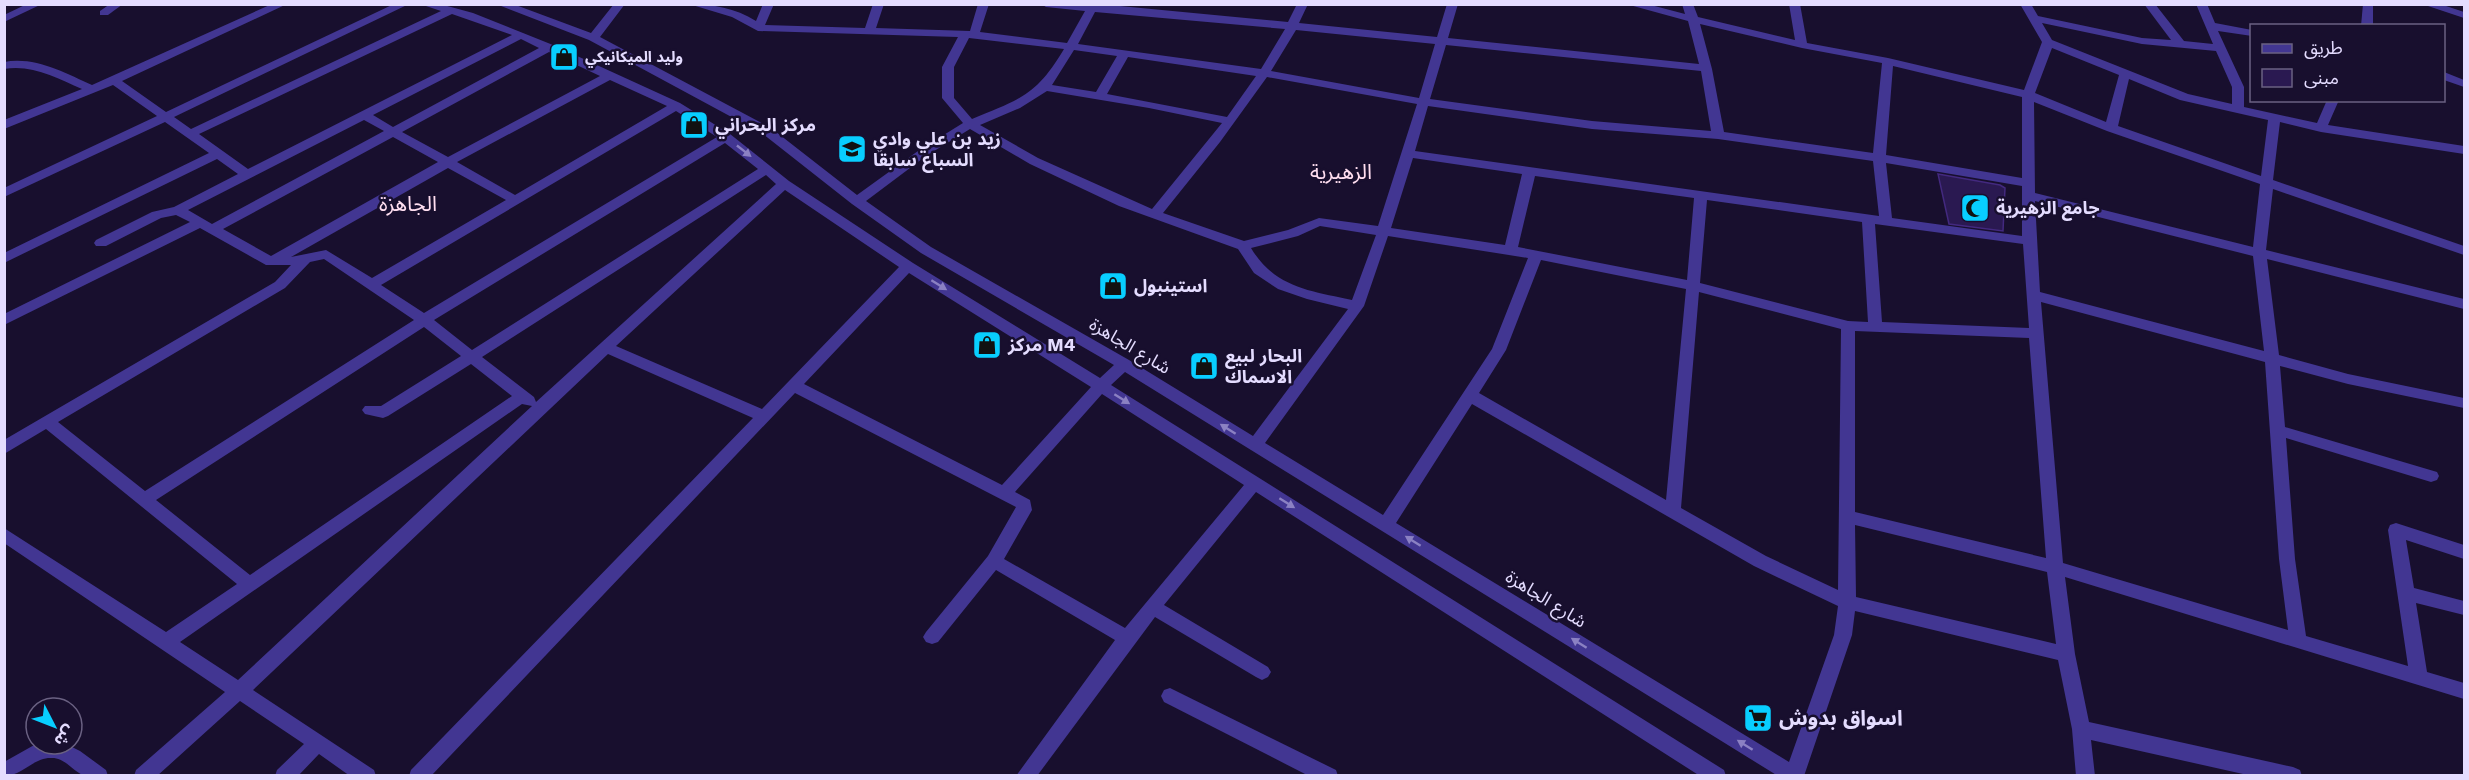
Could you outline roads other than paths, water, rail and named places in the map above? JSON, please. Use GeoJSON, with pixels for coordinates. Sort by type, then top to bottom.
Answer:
{"type":"FeatureCollection","features":[{"type":"Feature","properties":{"kind":"street"},"geometry":{"type":"LineString","coordinates":[[4,19],[37,4]]}},
{"type":"Feature","properties":{"kind":"street"},"geometry":{"type":"LineString","coordinates":[[104,12],[118,4]]}},
{"type":"Feature","properties":{"kind":"street"},"geometry":{"type":"LineString","coordinates":[[4,125],[114,80],[282,4]]}},
{"type":"Feature","properties":{"kind":"street"},"geometry":{"type":"LineString","coordinates":[[4,194],[404,4]]}},
{"type":"Feature","properties":{"kind":"street"},"geometry":{"type":"LineString","coordinates":[[425,4],[469,15],[521,35],[676,106],[726,137],[784,184],[908,266],[1717,776]]}},
{"type":"Feature","properties":{"kind":"street"},"geometry":{"type":"LineString","coordinates":[[469,15],[483,4]]}},
{"type":"Feature","properties":{"kind":"street","name":"شارع الجاهزة"},"geometry":{"type":"LineString","coordinates":[[501,4],[593,38],[767,131],[857,201],[926,250],[1124,364],[1794,775]]}},
{"type":"Feature","properties":{"kind":"street"},"geometry":{"type":"LineString","coordinates":[[593,38],[620,4]]}},
{"type":"Feature","properties":{"kind":"street"},"geometry":{"type":"LineString","coordinates":[[758,28],[769,4]]}},
{"type":"Feature","properties":{"kind":"street"},"geometry":{"type":"LineString","coordinates":[[869,31],[879,4]]}},
{"type":"Feature","properties":{"kind":"street"},"geometry":{"type":"LineString","coordinates":[[984,4],[970,34],[948,68],[948,98],[970,124],[1034,161],[1124,203],[1243,246],[1293,233],[1319,222],[1511,250],[1693,286],[1848,326],[2036,333]]}},
{"type":"Feature","properties":{"kind":"street"},"geometry":{"type":"LineString","coordinates":[[1046,4],[1093,6],[1706,68]]}},
{"type":"Feature","properties":{"kind":"street"},"geometry":{"type":"LineString","coordinates":[[1155,214],[1230,121],[1293,26],[1303,4]]}},
{"type":"Feature","properties":{"kind":"street"},"geometry":{"type":"LineString","coordinates":[[1255,445],[1357,306],[1408,154],[1453,4]]}},
{"type":"Feature","properties":{"kind":"street"},"geometry":{"type":"LineString","coordinates":[[1631,4],[1802,45],[1888,61],[2028,95],[2111,128],[2464,251]]}},
{"type":"Feature","properties":{"kind":"street"},"geometry":{"type":"LineString","coordinates":[[1686,4],[1693,20],[1706,68],[1719,135]]}},
{"type":"Feature","properties":{"kind":"street"},"geometry":{"type":"LineString","coordinates":[[1794,4],[1802,45]]}},
{"type":"Feature","properties":{"kind":"street"},"geometry":{"type":"LineString","coordinates":[[2025,4],[2048,42],[2184,98],[2321,128],[2464,150]]}},
{"type":"Feature","properties":{"kind":"street"},"geometry":{"type":"LineString","coordinates":[[2149,4],[2181,45]]}},
{"type":"Feature","properties":{"kind":"street"},"geometry":{"type":"LineString","coordinates":[[2201,4],[2238,87],[2238,111]]}},
{"type":"Feature","properties":{"kind":"street"},"geometry":{"type":"LineString","coordinates":[[2367,24],[2368,4]]}},
{"type":"Feature","properties":{"kind":"street"},"geometry":{"type":"LineString","coordinates":[[2427,4],[2464,15]]}},
{"type":"Feature","properties":{"kind":"street"},"geometry":{"type":"LineString","coordinates":[[697,5],[729,12],[749,20],[758,28],[970,34],[1124,53],[1424,102],[1592,125],[1719,135],[1879,158],[2028,189],[2259,252],[2464,304]]}},
{"type":"Feature","properties":{"kind":"street"},"geometry":{"type":"LineString","coordinates":[[857,201],[925,151],[970,124],[1021,103],[1044,87],[1070,48],[1093,6]]}},
{"type":"Feature","properties":{"kind":"street"},"geometry":{"type":"LineString","coordinates":[[190,134],[452,10]]}},
{"type":"Feature","properties":{"kind":"street"},"geometry":{"type":"LineString","coordinates":[[2033,18],[2142,41],[2220,48]]}},
{"type":"Feature","properties":{"kind":"street"},"geometry":{"type":"LineString","coordinates":[[2211,26],[2250,33]]}},
{"type":"Feature","properties":{"kind":"street"},"geometry":{"type":"LineString","coordinates":[[101,243],[157,215],[178,210],[521,35]]}},
{"type":"Feature","properties":{"kind":"street"},"geometry":{"type":"LineString","coordinates":[[2048,42],[2028,95],[2029,242],[2055,567],[2066,654],[2081,729],[2086,776]]}},
{"type":"Feature","properties":{"kind":"street"},"geometry":{"type":"LineString","coordinates":[[4,320],[205,226],[393,132],[549,47]]}},
{"type":"Feature","properties":{"kind":"street"},"geometry":{"type":"LineString","coordinates":[[1100,96],[1124,53]]}},
{"type":"Feature","properties":{"kind":"street"},"geometry":{"type":"LineString","coordinates":[[1886,220],[1879,158],[1888,61]]}},
{"type":"Feature","properties":{"kind":"street"},"geometry":{"type":"LineString","coordinates":[[4,66],[12,63],[25,64],[92,89]]}},
{"type":"Feature","properties":{"kind":"street"},"geometry":{"type":"LineString","coordinates":[[2111,128],[2125,73]]}},
{"type":"Feature","properties":{"kind":"street"},"geometry":{"type":"LineString","coordinates":[[271,262],[610,75]]}},
{"type":"Feature","properties":{"kind":"street"},"geometry":{"type":"LineString","coordinates":[[2445,76],[2464,84]]}},
{"type":"Feature","properties":{"kind":"street"},"geometry":{"type":"LineString","coordinates":[[114,80],[248,175]]}},
{"type":"Feature","properties":{"kind":"street"},"geometry":{"type":"LineString","coordinates":[[655,97],[678,84]]}},
{"type":"Feature","properties":{"kind":"street"},"geometry":{"type":"LineString","coordinates":[[1044,87],[1230,121]]}},
{"type":"Feature","properties":{"kind":"street"},"geometry":{"type":"LineString","coordinates":[[2321,128],[2332,102]]}},
{"type":"Feature","properties":{"kind":"street"},"geometry":{"type":"LineString","coordinates":[[372,284],[676,106]]}},
{"type":"Feature","properties":{"kind":"street"},"geometry":{"type":"LineString","coordinates":[[365,116],[515,200]]}},
{"type":"Feature","properties":{"kind":"street"},"geometry":{"type":"LineString","coordinates":[[2274,118],[2259,252],[2272,359],[2287,559],[2298,642]]}},
{"type":"Feature","properties":{"kind":"street"},"geometry":{"type":"LineString","coordinates":[[146,498],[424,320],[726,137]]}},
{"type":"Feature","properties":{"kind":"street"},"geometry":{"type":"LineString","coordinates":[[4,259],[218,154]]}},
{"type":"Feature","properties":{"kind":"street"},"geometry":{"type":"LineString","coordinates":[[1408,154],[2029,242]]}},
{"type":"Feature","properties":{"kind":"street"},"geometry":{"type":"LineString","coordinates":[[370,410],[383,412],[390,409],[767,169]]}},
{"type":"Feature","properties":{"kind":"street"},"geometry":{"type":"LineString","coordinates":[[1511,250],[1529,172]]}},
{"type":"Feature","properties":{"kind":"street"},"geometry":{"type":"LineString","coordinates":[[143,776],[240,690],[539,408],[784,184]]}},
{"type":"Feature","properties":{"kind":"street"},"geometry":{"type":"LineString","coordinates":[[1673,511],[1701,195]]}},
{"type":"Feature","properties":{"kind":"street"},"geometry":{"type":"LineString","coordinates":[[178,210],[271,262],[291,261],[326,254],[473,355],[539,408]]}},
{"type":"Feature","properties":{"kind":"street"},"geometry":{"type":"LineString","coordinates":[[1868,218],[1875,327]]}},
{"type":"Feature","properties":{"kind":"street"},"geometry":{"type":"LineString","coordinates":[[1243,246],[1260,271],[1279,284],[1300,293],[1357,306]]}},
{"type":"Feature","properties":{"kind":"street"},"geometry":{"type":"LineString","coordinates":[[4,448],[280,285],[307,256]]}},
{"type":"Feature","properties":{"kind":"street"},"geometry":{"type":"LineString","coordinates":[[1386,524],[1471,396],[1498,350],[1536,256]]}},
{"type":"Feature","properties":{"kind":"street"},"geometry":{"type":"LineString","coordinates":[[418,776],[908,266]]}},
{"type":"Feature","properties":{"kind":"street"},"geometry":{"type":"LineString","coordinates":[[2034,295],[2348,379],[2464,403]]}},
{"type":"Feature","properties":{"kind":"street"},"geometry":{"type":"LineString","coordinates":[[1794,775],[1843,635],[1847,602],[1848,326]]}},
{"type":"Feature","properties":{"kind":"street"},"geometry":{"type":"LineString","coordinates":[[606,347],[764,416]]}},
{"type":"Feature","properties":{"kind":"street"},"geometry":{"type":"LineString","coordinates":[[1005,492],[1101,386],[1124,364]]}},
{"type":"Feature","properties":{"kind":"street"},"geometry":{"type":"LineString","coordinates":[[793,385],[1005,492],[1024,504],[1024,510],[994,561],[933,637]]}},
{"type":"Feature","properties":{"kind":"street"},"geometry":{"type":"LineString","coordinates":[[167,641],[523,396]]}},
{"type":"Feature","properties":{"kind":"street"},"geometry":{"type":"LineString","coordinates":[[1471,396],[1760,561],[1847,602],[2066,654]]}},
{"type":"Feature","properties":{"kind":"street"},"geometry":{"type":"LineString","coordinates":[[47,421],[146,498],[250,584]]}},
{"type":"Feature","properties":{"kind":"street"},"geometry":{"type":"LineString","coordinates":[[2277,430],[2431,476]]}},
{"type":"Feature","properties":{"kind":"street"},"geometry":{"type":"LineString","coordinates":[[1025,776],[1127,638],[1255,483]]}},
{"type":"Feature","properties":{"kind":"street"},"geometry":{"type":"LineString","coordinates":[[1848,517],[2055,567],[2464,691]]}},
{"type":"Feature","properties":{"kind":"street"},"geometry":{"type":"LineString","coordinates":[[2419,678],[2396,530],[2464,552]]}},
{"type":"Feature","properties":{"kind":"street"},"geometry":{"type":"LineString","coordinates":[[4,534],[367,776]]}},
{"type":"Feature","properties":{"kind":"street"},"geometry":{"type":"LineString","coordinates":[[994,561],[1127,638]]}},
{"type":"Feature","properties":{"kind":"street"},"geometry":{"type":"LineString","coordinates":[[2405,593],[2464,608]]}},
{"type":"Feature","properties":{"kind":"street"},"geometry":{"type":"LineString","coordinates":[[1154,608],[1262,672]]}},
{"type":"Feature","properties":{"kind":"street"},"geometry":{"type":"LineString","coordinates":[[1170,696],[1329,776]]}},
{"type":"Feature","properties":{"kind":"street"},"geometry":{"type":"LineString","coordinates":[[2081,729],[2293,776]]}},
{"type":"Feature","properties":{"kind":"street"},"geometry":{"type":"LineString","coordinates":[[284,776],[318,743]]}},
{"type":"Feature","properties":{"kind":"street"},"geometry":{"type":"LineString","coordinates":[[4,773],[27,757],[52,748],[70,753],[99,776]]}},
{"type":"Feature","properties":{"kind":"place","name":"وليد الميكانيكي"},"geometry":{"type":"Point","coordinates":[564,57]}},
{"type":"Feature","properties":{"kind":"place","name":"مركز البحراني"},"geometry":{"type":"Point","coordinates":[694,125]}},
{"type":"Feature","properties":{"kind":"place","name":"زيد بن علي وادي السباع سابقا"},"geometry":{"type":"Point","coordinates":[852,149]}},
{"type":"Feature","properties":{"kind":"place","name":"جامع الزهيرية"},"geometry":{"type":"Point","coordinates":[1975,208]}},
{"type":"Feature","properties":{"kind":"place","name":"استينبول"},"geometry":{"type":"Point","coordinates":[1113,286]}},
{"type":"Feature","properties":{"kind":"place","name":"مركز M4"},"geometry":{"type":"Point","coordinates":[987,345]}},
{"type":"Feature","properties":{"kind":"place","name":"البحار لبيع الاسماك"},"geometry":{"type":"Point","coordinates":[1204,366]}},
{"type":"Feature","properties":{"kind":"place","name":"اسواق بدوش"},"geometry":{"type":"Point","coordinates":[1758,718]}},
{"type":"Feature","properties":{"kind":"district","name":"الزهيرية"},"geometry":{"type":"Point","coordinates":[1341,172]}},
{"type":"Feature","properties":{"kind":"district","name":"الجاهزة"},"geometry":{"type":"Point","coordinates":[408,204]}}]}
